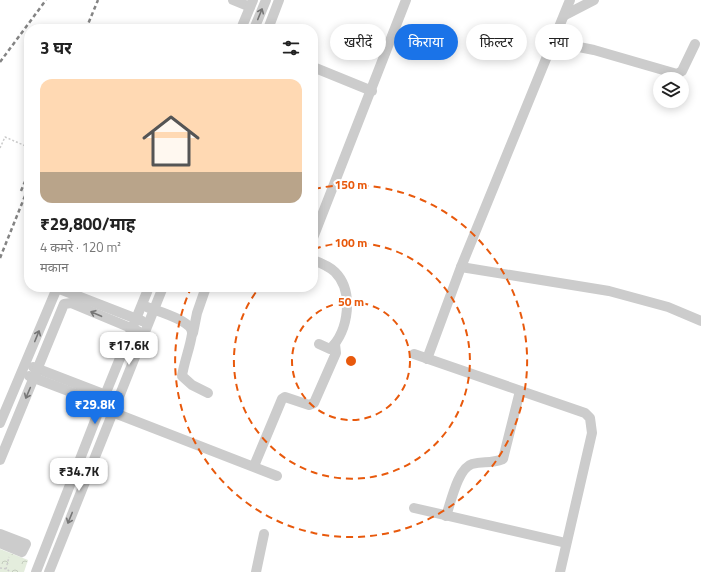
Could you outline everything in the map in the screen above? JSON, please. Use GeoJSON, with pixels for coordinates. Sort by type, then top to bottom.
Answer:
{"type":"FeatureCollection","features":[{"type":"Feature","properties":{"kind":"street"},"geometry":{"type":"LineString","coordinates":[[233,0],[251,3],[243,24]]}},
{"type":"Feature","properties":{"kind":"street"},"geometry":{"type":"LineString","coordinates":[[256,24],[266,0]]}},
{"type":"Feature","properties":{"kind":"street"},"geometry":{"type":"LineString","coordinates":[[270,24],[279,0]]}},
{"type":"Feature","properties":{"kind":"street"},"geometry":{"type":"LineString","coordinates":[[318,215],[372,90],[406,0]]}},
{"type":"Feature","properties":{"kind":"street"},"geometry":{"type":"LineString","coordinates":[[561,24],[570,0]]}},
{"type":"Feature","properties":{"kind":"street"},"geometry":{"type":"LineString","coordinates":[[565,14],[594,0]]}},
{"type":"Feature","properties":{"kind":"street"},"geometry":{"type":"LineString","coordinates":[[583,48],[677,74],[682,71],[695,44]]}},
{"type":"Feature","properties":{"kind":"street"},"geometry":{"type":"LineString","coordinates":[[427,359],[461,267],[547,60]]}},
{"type":"Feature","properties":{"kind":"street"},"geometry":{"type":"LineString","coordinates":[[318,69],[372,90]]}},
{"type":"Feature","properties":{"kind":"street"},"geometry":{"type":"LineString","coordinates":[[318,262],[336,272],[345,292],[347,310],[346,325],[335,344],[330,349],[319,344]]}},
{"type":"Feature","properties":{"kind":"street"},"geometry":{"type":"LineString","coordinates":[[461,267],[608,291],[668,307],[701,321]]}},
{"type":"Feature","properties":{"kind":"street"},"geometry":{"type":"LineString","coordinates":[[0,423],[55,292]]}},
{"type":"Feature","properties":{"kind":"street"},"geometry":{"type":"LineString","coordinates":[[69,292],[148,324]]}},
{"type":"Feature","properties":{"kind":"street"},"geometry":{"type":"LineString","coordinates":[[36,572],[103,399],[147,292]]}},
{"type":"Feature","properties":{"kind":"street"},"geometry":{"type":"LineString","coordinates":[[49,572],[161,292]]}},
{"type":"Feature","properties":{"kind":"street"},"geometry":{"type":"LineString","coordinates":[[204,292],[184,362],[182,376],[192,385],[208,393]]}},
{"type":"Feature","properties":{"kind":"street"},"geometry":{"type":"LineString","coordinates":[[0,460],[66,303],[144,334]]}},
{"type":"Feature","properties":{"kind":"street"},"geometry":{"type":"LineString","coordinates":[[142,305],[187,324],[190,326],[193,333]]}},
{"type":"Feature","properties":{"kind":"street"},"geometry":{"type":"LineString","coordinates":[[254,466],[282,399],[285,397],[309,405],[314,403],[336,353],[335,344]]}},
{"type":"Feature","properties":{"kind":"street"},"geometry":{"type":"LineString","coordinates":[[414,354],[585,413],[590,418],[592,433],[560,572]]}},
{"type":"Feature","properties":{"kind":"street"},"geometry":{"type":"LineString","coordinates":[[23,369],[103,399],[114,407],[277,476]]}},
{"type":"Feature","properties":{"kind":"street"},"geometry":{"type":"LineString","coordinates":[[446,516],[463,470],[472,464],[492,463],[503,458],[520,391]]}},
{"type":"Feature","properties":{"kind":"street"},"geometry":{"type":"LineString","coordinates":[[414,508],[566,543]]}},
{"type":"Feature","properties":{"kind":"street"},"geometry":{"type":"LineString","coordinates":[[0,534],[26,544],[22,552],[0,542]]}},
{"type":"Feature","properties":{"kind":"street"},"geometry":{"type":"LineString","coordinates":[[256,572],[264,534]]}},
{"type":"Feature","properties":{"kind":"path"},"geometry":{"type":"LineString","coordinates":[[0,148],[5,138],[24,145]]}},
{"type":"Feature","properties":{"kind":"path"},"geometry":{"type":"LineString","coordinates":[[5,556],[10,558],[6,569]]}},
{"type":"Feature","properties":{"kind":"path"},"geometry":{"type":"LineString","coordinates":[[0,568],[6,569],[10,572]]}},
{"type":"Feature","properties":{"kind":"green space"},"geometry":{"type":"Polygon","coordinates":[[[0,549],[28,560],[24,572],[0,572],[0,549]]]}},
{"type":"Feature","properties":{"kind":"railway"},"geometry":{"type":"LineString","coordinates":[[28,24],[46,0]]}},
{"type":"Feature","properties":{"kind":"railway"},"geometry":{"type":"LineString","coordinates":[[88,24],[98,0]]}},
{"type":"Feature","properties":{"kind":"railway"},"geometry":{"type":"LineString","coordinates":[[0,62],[24,30]]}},
{"type":"Feature","properties":{"kind":"railway"},"geometry":{"type":"LineString","coordinates":[[21,191],[24,184]]}},
{"type":"Feature","properties":{"kind":"railway"},"geometry":{"type":"LineString","coordinates":[[0,258],[24,198]]}}]}
